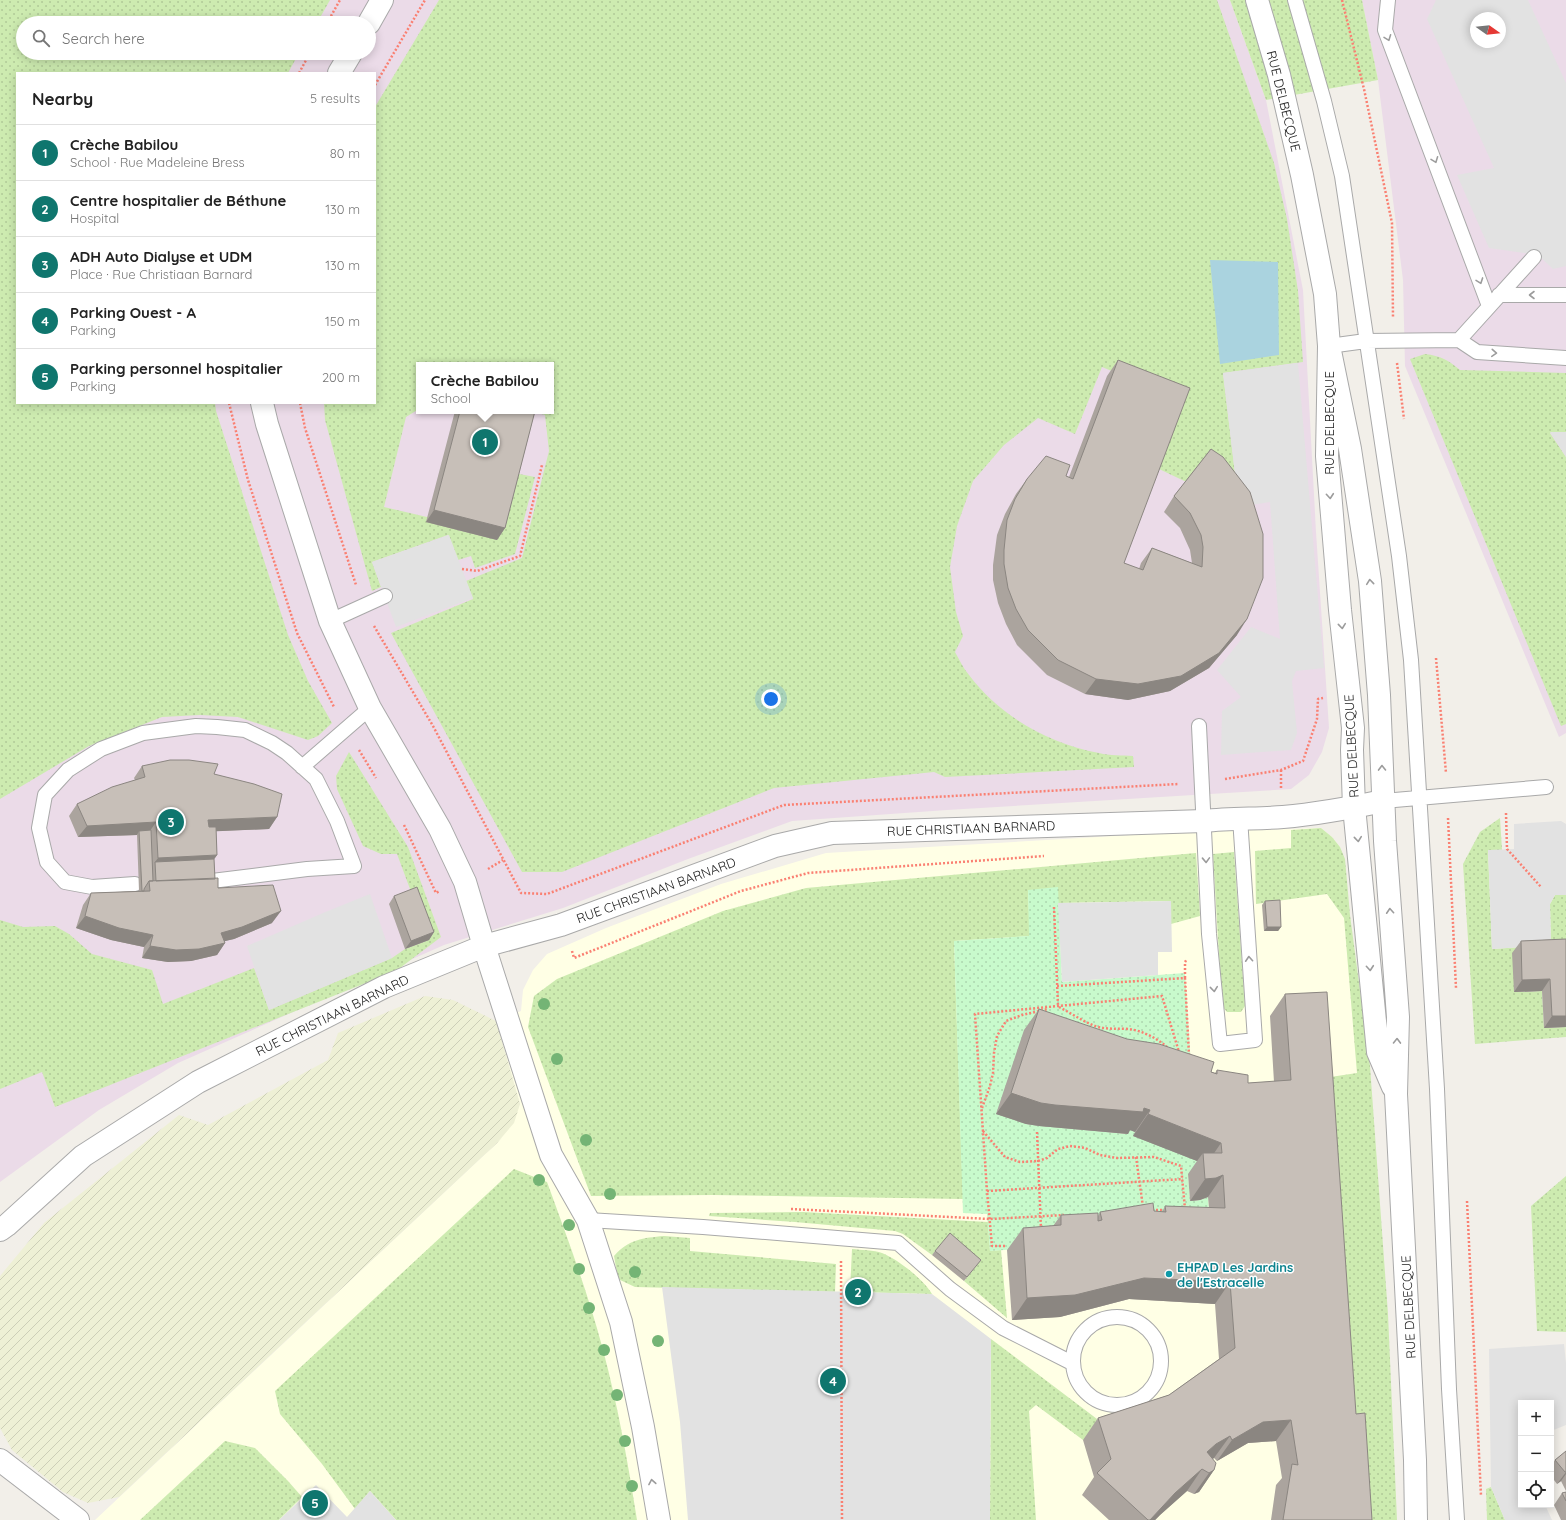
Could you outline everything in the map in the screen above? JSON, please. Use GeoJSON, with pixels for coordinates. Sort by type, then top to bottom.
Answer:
{"type":"FeatureCollection","features":[{"type":"Feature","properties":{"kind":"street"},"geometry":{"type":"LineString","coordinates":[[373,16],[382,0]]}},
{"type":"Feature","properties":{"kind":"street","name":"RUE DELBECQUE"},"geometry":{"type":"LineString","coordinates":[[1257,0],[1279,75],[1302,175],[1325,294],[1329,346],[1327,456],[1340,610],[1353,728],[1352,750],[1354,807],[1378,1052],[1396,1094]]}},
{"type":"Feature","properties":{"kind":"street"},"geometry":{"type":"LineString","coordinates":[[340,72],[347,60]]}},
{"type":"Feature","properties":{"kind":"street","name":"RUE DELBECQUE"},"geometry":{"type":"LineString","coordinates":[[1329,346],[1350,449],[1370,581],[1379,695],[1383,801],[1398,1017],[1396,1094],[1415,1460],[1416,1520]]}},
{"type":"Feature","properties":{"kind":"street"},"geometry":{"type":"LineString","coordinates":[[265,413],[330,621],[370,708],[440,829],[465,882],[484,946],[552,1155],[588,1220],[621,1322],[643,1427],[659,1520]]}},
{"type":"Feature","properties":{"kind":"street","name":"RUE CHRISTIAAN BARNARD"},"geometry":{"type":"LineString","coordinates":[[2,1232],[83,1156],[198,1082],[384,987],[484,946],[561,925],[775,846],[832,833],[1204,821],[1282,817],[1326,812],[1383,801]]}},
{"type":"Feature","properties":{"kind":"street"},"geometry":{"type":"LineString","coordinates":[[0,1460],[78,1520]]}},
{"type":"Feature","properties":{"kind":"lane"},"geometry":{"type":"LineString","coordinates":[[1295,0],[1324,101],[1342,176],[1399,556],[1411,660],[1437,1089],[1449,1389],[1457,1520]]}},
{"type":"Feature","properties":{"kind":"lane"},"geometry":{"type":"LineString","coordinates":[[1388,0],[1385,30],[1489,306]]}},
{"type":"Feature","properties":{"kind":"lane"},"geometry":{"type":"LineString","coordinates":[[1459,340],[1534,257]]}},
{"type":"Feature","properties":{"kind":"lane"},"geometry":{"type":"LineString","coordinates":[[1499,295],[1566,295]]}},
{"type":"Feature","properties":{"kind":"lane"},"geometry":{"type":"LineString","coordinates":[[1329,346],[1366,341],[1459,340],[1477,352],[1566,358]]}},
{"type":"Feature","properties":{"kind":"lane"},"geometry":{"type":"LineString","coordinates":[[330,621],[385,596]]}},
{"type":"Feature","properties":{"kind":"lane"},"geometry":{"type":"LineString","coordinates":[[302,767],[370,708]]}},
{"type":"Feature","properties":{"kind":"lane"},"geometry":{"type":"LineString","coordinates":[[134,884],[92,887],[65,882],[47,862],[39,828],[45,795],[68,770],[101,749],[142,733],[196,726],[245,730],[272,743],[287,753],[316,779],[337,821],[354,866],[307,869],[212,881]]}},
{"type":"Feature","properties":{"kind":"lane"},"geometry":{"type":"LineString","coordinates":[[1199,726],[1209,934],[1220,1044],[1254,1040],[1240,818]]}},
{"type":"Feature","properties":{"kind":"lane"},"geometry":{"type":"LineString","coordinates":[[1383,801],[1546,787]]}},
{"type":"Feature","properties":{"kind":"lane"},"geometry":{"type":"LineString","coordinates":[[588,1220],[898,1243],[950,1289],[1004,1328],[1072,1363]]}},
{"type":"Feature","properties":{"kind":"lane"},"geometry":{"type":"LineString","coordinates":[[1120,1316],[1134,1320],[1146,1328],[1156,1340],[1160,1354],[1161,1368],[1156,1382],[1147,1394],[1135,1402],[1121,1405],[1107,1404],[1093,1399],[1082,1389],[1075,1377],[1072,1363],[1074,1348],[1081,1335],[1091,1324],[1105,1318],[1120,1316]]}},
{"type":"Feature","properties":{"kind":"path"},"geometry":{"type":"LineString","coordinates":[[331,16],[340,0]]}},
{"type":"Feature","properties":{"kind":"path"},"geometry":{"type":"LineString","coordinates":[[376,83],[425,0]]}},
{"type":"Feature","properties":{"kind":"path"},"geometry":{"type":"LineString","coordinates":[[1342,0],[1364,89],[1392,223],[1394,340]]}},
{"type":"Feature","properties":{"kind":"path"},"geometry":{"type":"LineString","coordinates":[[300,72],[306,60]]}},
{"type":"Feature","properties":{"kind":"path"},"geometry":{"type":"LineString","coordinates":[[300,404],[305,428],[363,606],[433,726],[521,893],[547,894],[784,805],[1202,782],[1281,770],[1303,761],[1317,719],[1318,698]]}},
{"type":"Feature","properties":{"kind":"path"},"geometry":{"type":"LineString","coordinates":[[462,570],[477,571],[520,556],[542,465]]}},
{"type":"Feature","properties":{"kind":"path"},"geometry":{"type":"LineString","coordinates":[[1281,770],[1282,817]]}},
{"type":"Feature","properties":{"kind":"path"},"geometry":{"type":"LineString","coordinates":[[1505,791],[1507,849],[1541,887]]}},
{"type":"Feature","properties":{"kind":"path"},"geometry":{"type":"LineString","coordinates":[[547,894],[574,958],[740,891],[808,873],[1046,855]]}},
{"type":"Feature","properties":{"kind":"path"},"geometry":{"type":"LineString","coordinates":[[1054,907],[1058,1006]]}},
{"type":"Feature","properties":{"kind":"path"},"geometry":{"type":"LineString","coordinates":[[1057,986],[1185,978],[1189,1056]]}},
{"type":"Feature","properties":{"kind":"path"},"geometry":{"type":"LineString","coordinates":[[1005,1246],[992,1246],[975,1014],[1162,996],[1179,1053]]}},
{"type":"Feature","properties":{"kind":"path"},"geometry":{"type":"LineString","coordinates":[[981,1110],[993,1073],[997,1036],[1006,1021],[1022,1015],[1058,1006],[1095,1026],[1111,1030],[1128,1029],[1145,1034],[1159,1040],[1170,1050]]}},
{"type":"Feature","properties":{"kind":"path"},"geometry":{"type":"LineString","coordinates":[[983,1131],[1005,1157],[1020,1162],[1038,1161],[1047,1158],[1058,1149],[1070,1146],[1085,1148],[1100,1155],[1117,1158],[1154,1157],[1181,1166]]}},
{"type":"Feature","properties":{"kind":"path"},"geometry":{"type":"LineString","coordinates":[[1037,1132],[1041,1236]]}},
{"type":"Feature","properties":{"kind":"path"},"geometry":{"type":"LineString","coordinates":[[1136,1157],[1143,1211]]}},
{"type":"Feature","properties":{"kind":"path"},"geometry":{"type":"LineString","coordinates":[[987,1191],[1183,1179]]}},
{"type":"Feature","properties":{"kind":"shaded area"},"geometry":{"type":"Polygon","coordinates":[[[0,0],[1230,0],[1266,100],[1303,290],[1316,532],[1329,728],[1322,752],[1309,775],[1291,789],[792,821],[688,859],[563,908],[444,945],[178,1063],[99,1110],[0,1182],[0,0]]]}},
{"type":"Feature","properties":{"kind":"shaded area"},"geometry":{"type":"Polygon","coordinates":[[[1362,0],[1566,0],[1566,733],[1559,737],[1405,366],[1403,280],[1378,80],[1362,0]]]}},
{"type":"Feature","properties":{"kind":"shaded area"},"geometry":{"type":"Polygon","coordinates":[[[1436,0],[1528,0],[1566,83],[1566,266],[1553,269],[1538,255],[1489,248],[1457,175],[1494,168],[1427,19],[1436,0]]]}},
{"type":"Feature","properties":{"kind":"shaded area"},"geometry":{"type":"Polygon","coordinates":[[[1298,363],[1324,668],[1296,671],[1292,681],[1297,733],[1291,750],[1221,755],[1222,711],[1241,697],[1217,670],[1251,627],[1280,639],[1270,502],[1239,507],[1223,373],[1298,363]]]}},
{"type":"Feature","properties":{"kind":"shaded area"},"geometry":{"type":"Polygon","coordinates":[[[1550,432],[1566,432],[1566,457],[1550,432]]]}},
{"type":"Feature","properties":{"kind":"shaded area"},"geometry":{"type":"Polygon","coordinates":[[[449,535],[473,598],[396,627],[372,562],[449,535]]]}},
{"type":"Feature","properties":{"kind":"shaded area"},"geometry":{"type":"Polygon","coordinates":[[[1561,821],[1566,824],[1566,895],[1555,895],[1550,904],[1551,945],[1492,949],[1488,850],[1514,849],[1514,824],[1561,821]]]}},
{"type":"Feature","properties":{"kind":"shaded area"},"geometry":{"type":"Polygon","coordinates":[[[1321,828],[1332,837],[1340,847],[1344,861],[1392,1520],[95,1520],[497,1143],[520,1104],[496,1021],[521,1011],[523,990],[533,970],[547,954],[606,928],[721,884],[826,853],[1184,832],[1321,828]]]}},
{"type":"Feature","properties":{"kind":"shaded area"},"geometry":{"type":"Polygon","coordinates":[[[370,894],[392,958],[269,1010],[247,946],[370,894]]]}},
{"type":"Feature","properties":{"kind":"shaded area"},"geometry":{"type":"Polygon","coordinates":[[[1171,901],[1172,952],[1158,952],[1158,975],[1062,982],[1058,903],[1171,901]]]}},
{"type":"Feature","properties":{"kind":"shaded area"},"geometry":{"type":"Polygon","coordinates":[[[425,996],[453,1000],[496,1021],[520,1104],[514,1123],[497,1143],[119,1497],[88,1503],[63,1492],[12,1450],[0,1428],[0,1276],[44,1223],[179,1115],[208,1125],[328,1060],[338,1033],[425,996]]]}},
{"type":"Feature","properties":{"kind":"shaded area"},"geometry":{"type":"Polygon","coordinates":[[[662,1287],[932,1294],[991,1339],[990,1520],[688,1520],[680,1422],[662,1287]]]}},
{"type":"Feature","properties":{"kind":"shaded area"},"geometry":{"type":"Polygon","coordinates":[[[1564,1344],[1566,1363],[1566,1425],[1554,1430],[1554,1400],[1518,1400],[1518,1508],[1546,1508],[1552,1520],[1505,1520],[1491,1487],[1489,1349],[1564,1344]]]}},
{"type":"Feature","properties":{"kind":"shaded area"},"geometry":{"type":"Polygon","coordinates":[[[316,1485],[347,1517],[370,1491],[396,1520],[279,1520],[316,1485]]]}},
{"type":"Feature","properties":{"kind":"green space"},"geometry":{"type":"Polygon","coordinates":[[[0,0],[330,0],[321,16],[16,16],[16,60],[295,60],[289,72],[16,72],[16,404],[215,404],[216,411],[288,635],[308,681],[332,723],[318,736],[308,740],[238,717],[200,715],[162,717],[89,746],[0,799],[0,0]]]}},
{"type":"Feature","properties":{"kind":"green space"},"geometry":{"type":"Polygon","coordinates":[[[439,0],[1217,0],[1274,163],[1287,219],[1298,291],[1303,362],[1223,373],[1239,507],[1159,469],[1185,401],[1102,367],[1075,434],[1038,418],[1004,445],[973,481],[957,526],[950,567],[956,612],[963,636],[955,652],[967,672],[982,690],[1011,716],[1044,735],[1099,753],[1133,756],[1134,767],[945,777],[934,772],[774,788],[562,872],[522,872],[391,633],[473,599],[466,581],[522,558],[549,451],[545,415],[542,414],[554,414],[554,362],[416,362],[416,411],[406,417],[384,507],[427,517],[514,473],[535,477],[515,554],[475,568],[471,556],[458,560],[448,535],[372,562],[381,587],[372,591],[325,420],[324,404],[376,404],[376,105],[439,0]]]}},
{"type":"Feature","properties":{"kind":"green space"},"geometry":{"type":"Polygon","coordinates":[[[1230,0],[1362,0],[1378,80],[1266,100],[1230,0]]]}},
{"type":"Feature","properties":{"kind":"green space"},"geometry":{"type":"Polygon","coordinates":[[[1425,354],[1444,359],[1460,370],[1566,373],[1566,432],[1550,433],[1566,457],[1566,724],[1561,726],[1410,359],[1425,354]]]}},
{"type":"Feature","properties":{"kind":"green space"},"geometry":{"type":"Polygon","coordinates":[[[349,752],[408,847],[441,937],[396,971],[55,1107],[42,1072],[0,1089],[0,920],[23,927],[55,926],[69,934],[92,954],[152,970],[163,1004],[254,968],[269,1010],[392,958],[405,949],[429,940],[397,854],[381,854],[363,846],[337,789],[336,776],[349,752]]]}},
{"type":"Feature","properties":{"kind":"green space"},"geometry":{"type":"Polygon","coordinates":[[[1500,818],[1502,850],[1488,850],[1492,949],[1522,947],[1514,992],[1542,991],[1544,1028],[1566,1027],[1566,1037],[1475,1044],[1463,864],[1480,832],[1500,818]]]}},
{"type":"Feature","properties":{"kind":"green space"},"geometry":{"type":"Polygon","coordinates":[[[1321,828],[1332,837],[1340,847],[1345,859],[1350,915],[1370,1066],[1388,1314],[1397,1520],[1355,1520],[1317,1079],[1357,1073],[1344,918],[1327,894],[1256,904],[1255,851],[1291,848],[1291,830],[1321,828]]]}},
{"type":"Feature","properties":{"kind":"green space"},"geometry":{"type":"Polygon","coordinates":[[[1234,852],[1245,1006],[1241,1012],[1227,1012],[1222,1006],[1213,854],[1234,852]]]}},
{"type":"Feature","properties":{"kind":"green space"},"geometry":{"type":"Polygon","coordinates":[[[1196,853],[1200,916],[1171,924],[1171,901],[1058,903],[1057,888],[1028,891],[1030,936],[954,941],[963,1199],[713,1195],[591,1196],[528,1027],[534,996],[557,979],[723,911],[806,888],[1196,853]]]}},
{"type":"Feature","properties":{"kind":"green space"},"geometry":{"type":"Polygon","coordinates":[[[1058,887],[1062,982],[1185,973],[1192,1081],[1026,1124],[1127,1134],[1129,1129],[1206,1165],[1188,1175],[1190,1201],[1208,1197],[1210,1230],[1046,1247],[990,1251],[987,1214],[963,1213],[954,941],[1029,936],[1028,890],[1058,887]]]}},
{"type":"Feature","properties":{"kind":"green space"},"geometry":{"type":"Polygon","coordinates":[[[1555,895],[1566,895],[1566,950],[1551,945],[1550,904],[1555,895]]]}},
{"type":"Feature","properties":{"kind":"green space"},"geometry":{"type":"Polygon","coordinates":[[[514,1169],[547,1182],[570,1244],[591,1307],[608,1371],[622,1435],[637,1520],[396,1520],[370,1491],[355,1509],[322,1464],[280,1414],[275,1391],[514,1169]]]}},
{"type":"Feature","properties":{"kind":"green space"},"geometry":{"type":"Polygon","coordinates":[[[1566,1176],[1566,1332],[1537,1331],[1531,1206],[1566,1176]]]}},
{"type":"Feature","properties":{"kind":"green space"},"geometry":{"type":"Polygon","coordinates":[[[803,1212],[988,1222],[990,1251],[1001,1250],[1007,1318],[964,1281],[978,1264],[947,1237],[932,1255],[903,1234],[895,1231],[709,1216],[710,1213],[803,1212]]]}},
{"type":"Feature","properties":{"kind":"green space"},"geometry":{"type":"Polygon","coordinates":[[[664,1236],[690,1238],[690,1251],[836,1264],[835,1292],[635,1287],[618,1279],[614,1256],[620,1250],[637,1240],[664,1236]]]}},
{"type":"Feature","properties":{"kind":"green space"},"geometry":{"type":"Polygon","coordinates":[[[852,1249],[875,1251],[889,1256],[917,1276],[932,1294],[850,1292],[852,1249]]]}},
{"type":"Feature","properties":{"kind":"green space"},"geometry":{"type":"Polygon","coordinates":[[[991,1339],[1101,1422],[1103,1434],[1083,1440],[1036,1405],[1029,1411],[1036,1520],[990,1520],[991,1339]]]}},
{"type":"Feature","properties":{"kind":"green space"},"geometry":{"type":"Polygon","coordinates":[[[225,1441],[255,1448],[302,1497],[279,1520],[140,1520],[225,1441]]]}},
{"type":"Feature","properties":{"kind":"green space"},"geometry":{"type":"Polygon","coordinates":[[[1491,1487],[1505,1520],[1487,1520],[1486,1489],[1491,1487]]]}},
{"type":"Feature","properties":{"kind":"water"},"geometry":{"type":"Polygon","coordinates":[[[1210,260],[1278,262],[1279,355],[1220,364],[1210,260]]]}},
{"type":"Feature","properties":{"kind":"building"},"geometry":{"type":"Polygon","coordinates":[[[1118,360],[1190,388],[1124,563],[1143,570],[1152,548],[1202,567],[1203,547],[1201,535],[1190,513],[1174,496],[1211,449],[1223,457],[1250,492],[1263,534],[1263,578],[1247,619],[1219,653],[1181,676],[1138,684],[1096,679],[1058,660],[1028,630],[1016,609],[1008,588],[1004,564],[1007,520],[1015,499],[1027,479],[1046,456],[1070,465],[1066,476],[1073,479],[1118,360]]]}},
{"type":"Feature","properties":{"kind":"building"},"geometry":{"type":"Polygon","coordinates":[[[459,414],[534,414],[505,528],[434,510],[459,414]]]}},
{"type":"Feature","properties":{"kind":"building"},"geometry":{"type":"Polygon","coordinates":[[[170,760],[189,760],[218,764],[214,774],[254,784],[282,794],[277,817],[208,820],[209,827],[216,827],[217,855],[158,858],[156,822],[87,826],[77,804],[112,787],[145,777],[142,766],[170,760]]]}},
{"type":"Feature","properties":{"kind":"building"},"geometry":{"type":"Polygon","coordinates":[[[151,830],[153,881],[149,881],[144,891],[142,891],[139,831],[151,830]]]}},
{"type":"Feature","properties":{"kind":"building"},"geometry":{"type":"Polygon","coordinates":[[[214,859],[215,879],[156,881],[155,862],[214,859]]]}},
{"type":"Feature","properties":{"kind":"building"},"geometry":{"type":"Polygon","coordinates":[[[218,878],[218,888],[273,885],[281,911],[242,927],[221,933],[225,943],[199,949],[176,950],[150,946],[153,935],[119,928],[85,916],[91,893],[150,891],[149,881],[218,878]]]}},
{"type":"Feature","properties":{"kind":"building"},"geometry":{"type":"Polygon","coordinates":[[[417,887],[434,932],[411,941],[394,896],[417,887]]]}},
{"type":"Feature","properties":{"kind":"building"},"geometry":{"type":"Polygon","coordinates":[[[1280,900],[1281,927],[1267,927],[1265,901],[1280,900]]]}},
{"type":"Feature","properties":{"kind":"building"},"geometry":{"type":"Polygon","coordinates":[[[1566,939],[1566,1016],[1552,1016],[1550,979],[1522,980],[1521,941],[1566,939]]]}},
{"type":"Feature","properties":{"kind":"building","name":"EHPAD Les Jardins de l'Estracelle"},"geometry":{"type":"Polygon","coordinates":[[[1327,992],[1356,1414],[1365,1413],[1372,1520],[1283,1520],[1292,1464],[1298,1465],[1291,1420],[1263,1422],[1232,1440],[1230,1436],[1216,1444],[1207,1452],[1216,1463],[1214,1470],[1209,1473],[1202,1469],[1175,1493],[1150,1520],[1148,1520],[1097,1473],[1111,1459],[1098,1418],[1169,1395],[1235,1348],[1230,1282],[1144,1278],[1075,1295],[1027,1298],[1023,1228],[1061,1225],[1061,1215],[1098,1213],[1098,1221],[1102,1220],[1100,1212],[1153,1203],[1154,1211],[1166,1212],[1165,1206],[1225,1208],[1223,1175],[1216,1178],[1205,1179],[1203,1153],[1222,1153],[1221,1143],[1148,1114],[1150,1110],[1144,1108],[1143,1112],[1055,1105],[1041,1103],[1011,1093],[1039,1009],[1127,1039],[1159,1044],[1214,1062],[1211,1072],[1217,1074],[1217,1070],[1248,1075],[1248,1083],[1291,1080],[1285,994],[1327,992]]]}},
{"type":"Feature","properties":{"kind":"building"},"geometry":{"type":"Polygon","coordinates":[[[950,1233],[981,1260],[967,1277],[935,1251],[950,1233]]]}},
{"type":"Feature","properties":{"kind":"building"},"geometry":{"type":"Polygon","coordinates":[[[1566,1451],[1566,1472],[1565,1472],[1555,1460],[1566,1451]]]}},
{"type":"Feature","properties":{"kind":"building"},"geometry":{"type":"Polygon","coordinates":[[[1566,1492],[1566,1501],[1562,1493],[1566,1492]]]}},
{"type":"Feature","properties":{"kind":"place","name":"Crèche Babilou"},"geometry":{"type":"Point","coordinates":[485,442]}},
{"type":"Feature","properties":{"kind":"place","name":"ADH Auto Dialyse et UDM"},"geometry":{"type":"Point","coordinates":[171,822]}},
{"type":"Feature","properties":{"kind":"place","name":"EHPAD Les Jardins de l'Estracelle"},"geometry":{"type":"Point","coordinates":[1169,1274]}},
{"type":"Feature","properties":{"kind":"place","name":"Centre hospitalier de Béthune"},"geometry":{"type":"Point","coordinates":[858,1292]}},
{"type":"Feature","properties":{"kind":"place","name":"Parking Ouest - A"},"geometry":{"type":"Point","coordinates":[833,1381]}},
{"type":"Feature","properties":{"kind":"place","name":"Parking personnel hospitalier"},"geometry":{"type":"Point","coordinates":[315,1503]}}]}
